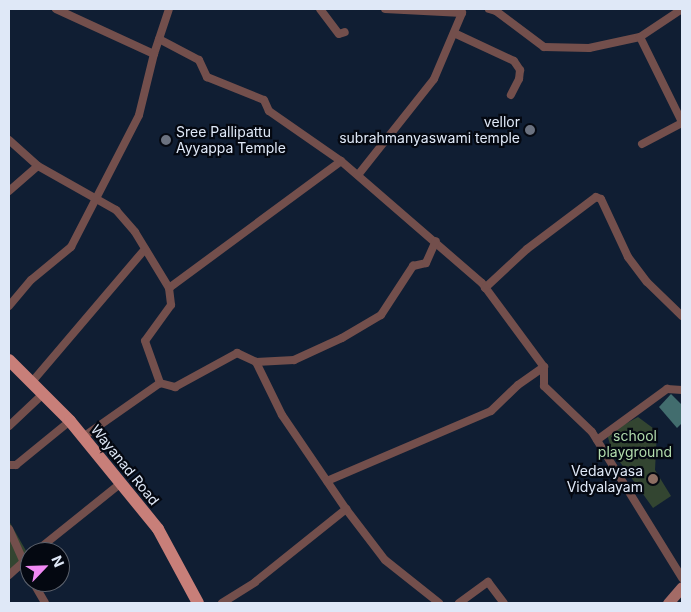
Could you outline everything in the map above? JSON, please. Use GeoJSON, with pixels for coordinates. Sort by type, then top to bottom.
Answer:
{"type":"FeatureCollection","features":[{"type":"Feature","properties":{"kind":"main road","name":"Wayanad Road"},"geometry":{"type":"LineString","coordinates":[[9,360],[70,420],[158,530],[195,602]]}},
{"type":"Feature","properties":{"kind":"street"},"geometry":{"type":"LineString","coordinates":[[56,9],[154,54]]}},
{"type":"Feature","properties":{"kind":"street"},"geometry":{"type":"LineString","coordinates":[[9,306],[30,280],[71,247],[139,115],[154,54],[169,9]]}},
{"type":"Feature","properties":{"kind":"street"},"geometry":{"type":"LineString","coordinates":[[320,9],[339,34],[345,32]]}},
{"type":"Feature","properties":{"kind":"street"},"geometry":{"type":"LineString","coordinates":[[358,175],[434,79],[465,11],[385,9]]}},
{"type":"Feature","properties":{"kind":"street"},"geometry":{"type":"LineString","coordinates":[[488,9],[496,11],[544,47],[589,48],[640,37],[682,9]]}},
{"type":"Feature","properties":{"kind":"street"},"geometry":{"type":"LineString","coordinates":[[454,33],[514,61],[520,70],[519,78],[511,95]]}},
{"type":"Feature","properties":{"kind":"street"},"geometry":{"type":"LineString","coordinates":[[640,37],[682,123],[642,144]]}},
{"type":"Feature","properties":{"kind":"street"},"geometry":{"type":"LineString","coordinates":[[159,39],[199,60],[207,78],[264,100],[269,111],[341,161],[436,240],[485,288],[544,367],[544,386],[597,440],[682,578]]}},
{"type":"Feature","properties":{"kind":"street"},"geometry":{"type":"LineString","coordinates":[[9,140],[38,166],[95,199],[126,220],[145,249],[168,288],[171,305],[144,342],[160,383]]}},
{"type":"Feature","properties":{"kind":"street"},"geometry":{"type":"LineString","coordinates":[[168,288],[341,161]]}},
{"type":"Feature","properties":{"kind":"street"},"geometry":{"type":"LineString","coordinates":[[9,191],[38,166]]}},
{"type":"Feature","properties":{"kind":"street"},"geometry":{"type":"LineString","coordinates":[[485,288],[527,248],[596,197],[601,198],[628,257],[647,282],[682,316]]}},
{"type":"Feature","properties":{"kind":"street"},"geometry":{"type":"LineString","coordinates":[[83,437],[160,383],[175,387],[237,354],[256,362],[294,360],[342,338],[382,315],[413,266],[426,263],[436,240]]}},
{"type":"Feature","properties":{"kind":"street"},"geometry":{"type":"LineString","coordinates":[[31,383],[145,249]]}},
{"type":"Feature","properties":{"kind":"street"},"geometry":{"type":"LineString","coordinates":[[256,362],[282,416],[346,509],[385,560],[439,603]]}},
{"type":"Feature","properties":{"kind":"street"},"geometry":{"type":"LineString","coordinates":[[327,480],[491,411],[518,385],[544,367]]}},
{"type":"Feature","properties":{"kind":"street"},"geometry":{"type":"LineString","coordinates":[[597,440],[666,389],[682,390]]}},
{"type":"Feature","properties":{"kind":"street"},"geometry":{"type":"LineString","coordinates":[[9,426],[43,394]]}},
{"type":"Feature","properties":{"kind":"street"},"geometry":{"type":"LineString","coordinates":[[9,465],[16,465],[70,420]]}},
{"type":"Feature","properties":{"kind":"street"},"geometry":{"type":"LineString","coordinates":[[47,542],[121,483]]}},
{"type":"Feature","properties":{"kind":"street"},"geometry":{"type":"LineString","coordinates":[[222,603],[255,582],[346,509]]}},
{"type":"Feature","properties":{"kind":"street"},"geometry":{"type":"LineString","coordinates":[[9,529],[20,555]]}},
{"type":"Feature","properties":{"kind":"street"},"geometry":{"type":"LineString","coordinates":[[9,576],[20,565]]}},
{"type":"Feature","properties":{"kind":"street"},"geometry":{"type":"LineString","coordinates":[[459,603],[488,582],[504,603]]}},
{"type":"Feature","properties":{"kind":"street"},"geometry":{"type":"LineString","coordinates":[[668,603],[682,587]]}},
{"type":"Feature","properties":{"kind":"street"},"geometry":{"type":"LineString","coordinates":[[39,592],[45,603]]}},
{"type":"Feature","properties":{"kind":"green space","name":"school playground"},"geometry":{"type":"Polygon","coordinates":[[[638,417],[657,431],[655,470],[671,496],[653,508],[612,451],[607,434],[638,417]]]}},
{"type":"Feature","properties":{"kind":"green space"},"geometry":{"type":"Polygon","coordinates":[[[9,521],[21,542],[20,563],[9,571],[9,521]]]}},
{"type":"Feature","properties":{"kind":"shaded area"},"geometry":{"type":"Polygon","coordinates":[[[671,394],[682,405],[682,423],[677,428],[659,407],[671,394]]]}},
{"type":"Feature","properties":{"kind":"place","name":"vellor subrahmanyaswami temple"},"geometry":{"type":"Point","coordinates":[530,130]}},
{"type":"Feature","properties":{"kind":"place","name":"Sree Pallipattu Ayyappa Temple"},"geometry":{"type":"Point","coordinates":[166,140]}},
{"type":"Feature","properties":{"kind":"place","name":"Vedavyasa Vidyalayam"},"geometry":{"type":"Point","coordinates":[653,479]}}]}
